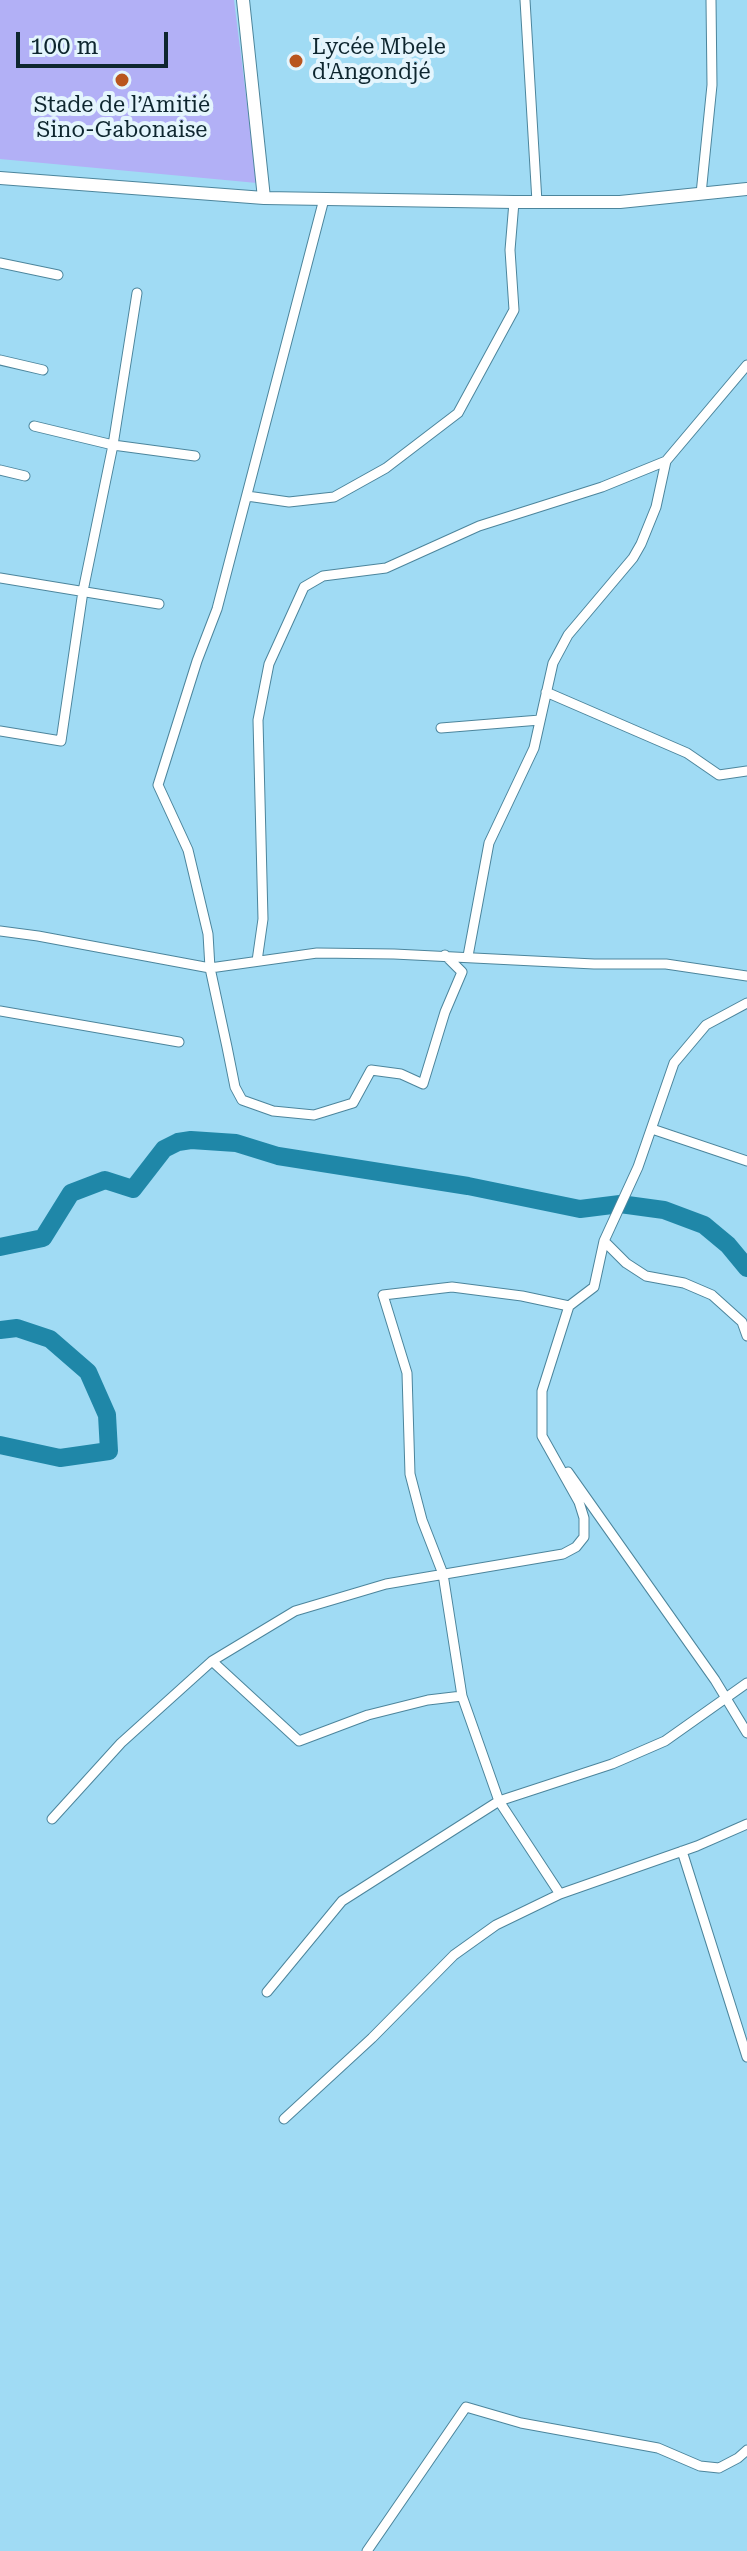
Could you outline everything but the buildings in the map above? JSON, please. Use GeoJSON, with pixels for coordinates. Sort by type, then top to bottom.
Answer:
{"type":"FeatureCollection","features":[{"type":"Feature","properties":{"kind":"main road"},"geometry":{"type":"LineString","coordinates":[[243,0],[264,198]]}},
{"type":"Feature","properties":{"kind":"main road"},"geometry":{"type":"LineString","coordinates":[[0,178],[264,198],[514,202],[620,202],[747,189]]}},
{"type":"Feature","properties":{"kind":"street"},"geometry":{"type":"LineString","coordinates":[[525,0],[537,202]]}},
{"type":"Feature","properties":{"kind":"street"},"geometry":{"type":"LineString","coordinates":[[701,194],[712,85],[711,0]]}},
{"type":"Feature","properties":{"kind":"street"},"geometry":{"type":"LineString","coordinates":[[324,199],[217,609],[197,661],[158,785],[188,850],[208,934],[210,968],[235,1087],[242,1100],[273,1111],[314,1115],[353,1103],[371,1070],[401,1074],[423,1084],[445,1012],[462,972],[445,955]]}},
{"type":"Feature","properties":{"kind":"street"},"geometry":{"type":"LineString","coordinates":[[247,496],[289,502],[334,497],[386,468],[458,413],[514,310],[510,250],[514,202]]}},
{"type":"Feature","properties":{"kind":"street"},"geometry":{"type":"LineString","coordinates":[[0,263],[58,275]]}},
{"type":"Feature","properties":{"kind":"street"},"geometry":{"type":"LineString","coordinates":[[0,731],[61,741],[83,591],[113,445],[137,293]]}},
{"type":"Feature","properties":{"kind":"street"},"geometry":{"type":"LineString","coordinates":[[0,360],[43,370]]}},
{"type":"Feature","properties":{"kind":"street"},"geometry":{"type":"LineString","coordinates":[[257,961],[263,919],[259,707],[269,664],[304,587],[323,576],[386,568],[479,526],[602,487],[666,461],[747,365]]}},
{"type":"Feature","properties":{"kind":"street"},"geometry":{"type":"LineString","coordinates":[[34,426],[113,445],[195,456]]}},
{"type":"Feature","properties":{"kind":"street"},"geometry":{"type":"LineString","coordinates":[[468,956],[489,843],[527,768],[553,663],[560,647],[641,544],[656,507],[666,461]]}},
{"type":"Feature","properties":{"kind":"street"},"geometry":{"type":"LineString","coordinates":[[0,470],[25,476]]}},
{"type":"Feature","properties":{"kind":"street"},"geometry":{"type":"LineString","coordinates":[[0,578],[159,604]]}},
{"type":"Feature","properties":{"kind":"street"},"geometry":{"type":"LineString","coordinates":[[546,692],[687,753],[719,775],[747,771]]}},
{"type":"Feature","properties":{"kind":"street"},"geometry":{"type":"LineString","coordinates":[[441,728],[540,720]]}},
{"type":"Feature","properties":{"kind":"street"},"geometry":{"type":"LineString","coordinates":[[0,931],[210,968],[317,953],[666,964],[747,976]]}},
{"type":"Feature","properties":{"kind":"street"},"geometry":{"type":"LineString","coordinates":[[52,1819],[121,1743],[212,1661],[295,1611],[386,1584],[563,1554],[576,1547],[584,1537],[584,1518],[579,1502],[542,1436],[542,1391],[569,1306],[594,1287],[604,1241],[638,1167],[674,1063],[706,1025],[747,1003]]}},
{"type":"Feature","properties":{"kind":"street"},"geometry":{"type":"LineString","coordinates":[[0,1011],[179,1042]]}},
{"type":"Feature","properties":{"kind":"street"},"geometry":{"type":"LineString","coordinates":[[652,1129],[747,1161]]}},
{"type":"Feature","properties":{"kind":"street"},"geometry":{"type":"LineString","coordinates":[[604,1241],[626,1263],[646,1276],[684,1283],[712,1295],[742,1322],[747,1336]]}},
{"type":"Feature","properties":{"kind":"street"},"geometry":{"type":"LineString","coordinates":[[560,1894],[499,1801],[462,1696],[443,1574],[422,1520],[410,1474],[407,1373],[383,1295],[452,1287],[569,1306]]}},
{"type":"Feature","properties":{"kind":"street"},"geometry":{"type":"LineString","coordinates":[[542,1436],[726,1698],[747,1733]]}},
{"type":"Feature","properties":{"kind":"street"},"geometry":{"type":"LineString","coordinates":[[212,1661],[299,1741],[368,1715],[428,1700],[462,1696]]}},
{"type":"Feature","properties":{"kind":"street"},"geometry":{"type":"LineString","coordinates":[[267,1992],[342,1901],[499,1801],[612,1764],[665,1741],[747,1683]]}},
{"type":"Feature","properties":{"kind":"street"},"geometry":{"type":"LineString","coordinates":[[284,2119],[372,2038],[454,1955],[496,1925],[560,1894],[682,1851],[747,1824]]}},
{"type":"Feature","properties":{"kind":"street"},"geometry":{"type":"LineString","coordinates":[[682,1851],[747,2057]]}},
{"type":"Feature","properties":{"kind":"street"},"geometry":{"type":"LineString","coordinates":[[367,2551],[466,2407],[521,2423],[658,2448],[700,2466],[719,2468],[747,2450]]}},
{"type":"Feature","properties":{"kind":"shaded area","name":"Stade de l’Amitié Sino-Gabonaise"},"geometry":{"type":"Polygon","coordinates":[[[0,0],[234,0],[257,183],[0,159],[0,0]]]}},
{"type":"Feature","properties":{"kind":"waterway"},"geometry":{"type":"LineString","coordinates":[[0,1247],[43,1238],[71,1193],[105,1180],[133,1189],[164,1149],[191,1140],[236,1143],[278,1156],[468,1186],[580,1209],[620,1204],[664,1210],[704,1225],[728,1245],[747,1268]]}},
{"type":"Feature","properties":{"kind":"waterway"},"geometry":{"type":"LineString","coordinates":[[0,1330],[17,1328],[50,1339],[88,1372],[107,1415],[109,1451],[60,1458],[0,1445]]}},
{"type":"Feature","properties":{"kind":"place","name":"Lycée Mbele d'Angondjé"},"geometry":{"type":"Point","coordinates":[296,61]}},
{"type":"Feature","properties":{"kind":"place","name":"Stade de l’Amitié Sino-Gabonaise"},"geometry":{"type":"Point","coordinates":[122,80]}}]}
